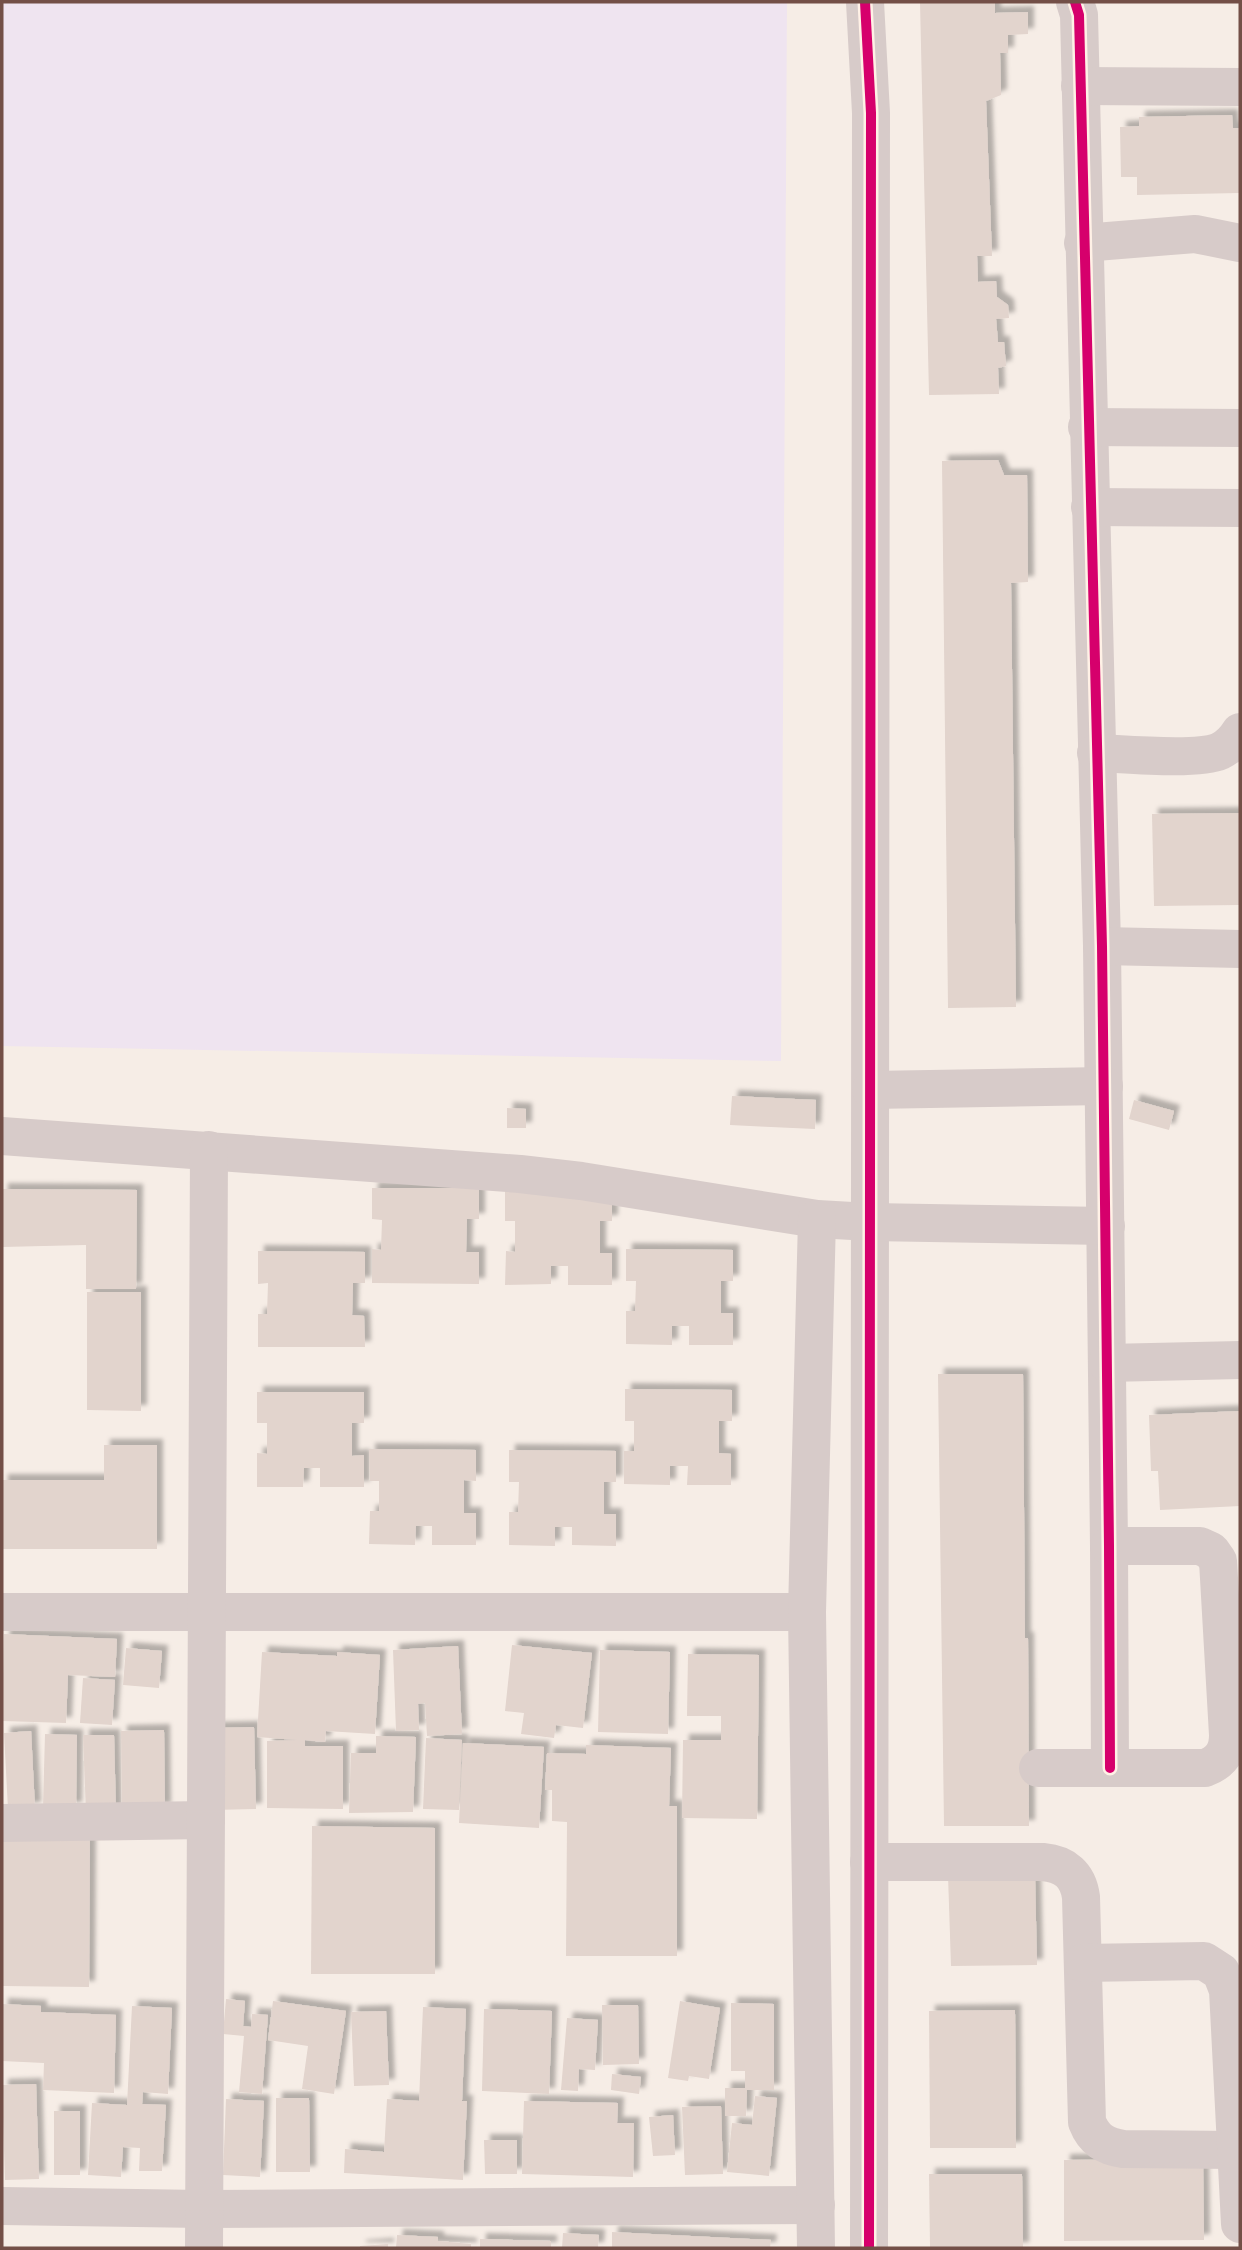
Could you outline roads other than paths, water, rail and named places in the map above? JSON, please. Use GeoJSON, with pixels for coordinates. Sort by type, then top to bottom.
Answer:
{"type":"FeatureCollection","features":[{"type":"Feature","properties":{"kind":"street"},"geometry":{"type":"LineString","coordinates":[[864,2],[871,113],[869,2248]]}},
{"type":"Feature","properties":{"kind":"street"},"geometry":{"type":"LineString","coordinates":[[1075,2],[1079,15],[1087,427],[1102,946],[1110,1768]]}},
{"type":"Feature","properties":{"kind":"street"},"geometry":{"type":"LineString","coordinates":[[1080,86],[1240,87]]}},
{"type":"Feature","properties":{"kind":"street"},"geometry":{"type":"LineString","coordinates":[[1083,243],[1195,234],[1240,243]]}},
{"type":"Feature","properties":{"kind":"street"},"geometry":{"type":"LineString","coordinates":[[1087,427],[1240,428]]}},
{"type":"Feature","properties":{"kind":"street"},"geometry":{"type":"LineString","coordinates":[[1090,507],[1240,508]]}},
{"type":"Feature","properties":{"kind":"street"},"geometry":{"type":"LineString","coordinates":[[1096,754],[1202,755],[1220,751],[1235,740],[1240,732]]}},
{"type":"Feature","properties":{"kind":"street"},"geometry":{"type":"LineString","coordinates":[[1102,946],[1240,949]]}},
{"type":"Feature","properties":{"kind":"street"},"geometry":{"type":"LineString","coordinates":[[871,1090],[1104,1086]]}},
{"type":"Feature","properties":{"kind":"street"},"geometry":{"type":"LineString","coordinates":[[2,1136],[520,1174],[817,1219],[1106,1226]]}},
{"type":"Feature","properties":{"kind":"street"},"geometry":{"type":"LineString","coordinates":[[204,2248],[209,1150]]}},
{"type":"Feature","properties":{"kind":"street"},"geometry":{"type":"LineString","coordinates":[[816,2248],[807,1612],[817,1219]]}},
{"type":"Feature","properties":{"kind":"street"},"geometry":{"type":"LineString","coordinates":[[1107,1363],[1240,1360]]}},
{"type":"Feature","properties":{"kind":"street"},"geometry":{"type":"LineString","coordinates":[[1038,1768],[1205,1768],[1220,1759],[1225,1752],[1228,1735],[1218,1561],[1211,1551],[1200,1545],[1109,1546]]}},
{"type":"Feature","properties":{"kind":"street"},"geometry":{"type":"LineString","coordinates":[[2,1612],[807,1612]]}},
{"type":"Feature","properties":{"kind":"street"},"geometry":{"type":"LineString","coordinates":[[2,1823],[206,1820]]}},
{"type":"Feature","properties":{"kind":"street"},"geometry":{"type":"LineString","coordinates":[[869,1862],[1043,1862],[1065,1867],[1079,1885],[1087,2122],[1091,2132],[1110,2147],[1123,2149],[1236,2150]]}},
{"type":"Feature","properties":{"kind":"street"},"geometry":{"type":"LineString","coordinates":[[1083,1964],[1194,1959],[1204,1961],[1221,1972],[1227,1990],[1240,2224]]}},
{"type":"Feature","properties":{"kind":"street"},"geometry":{"type":"LineString","coordinates":[[2,2206],[203,2209],[816,2205]]}}]}
